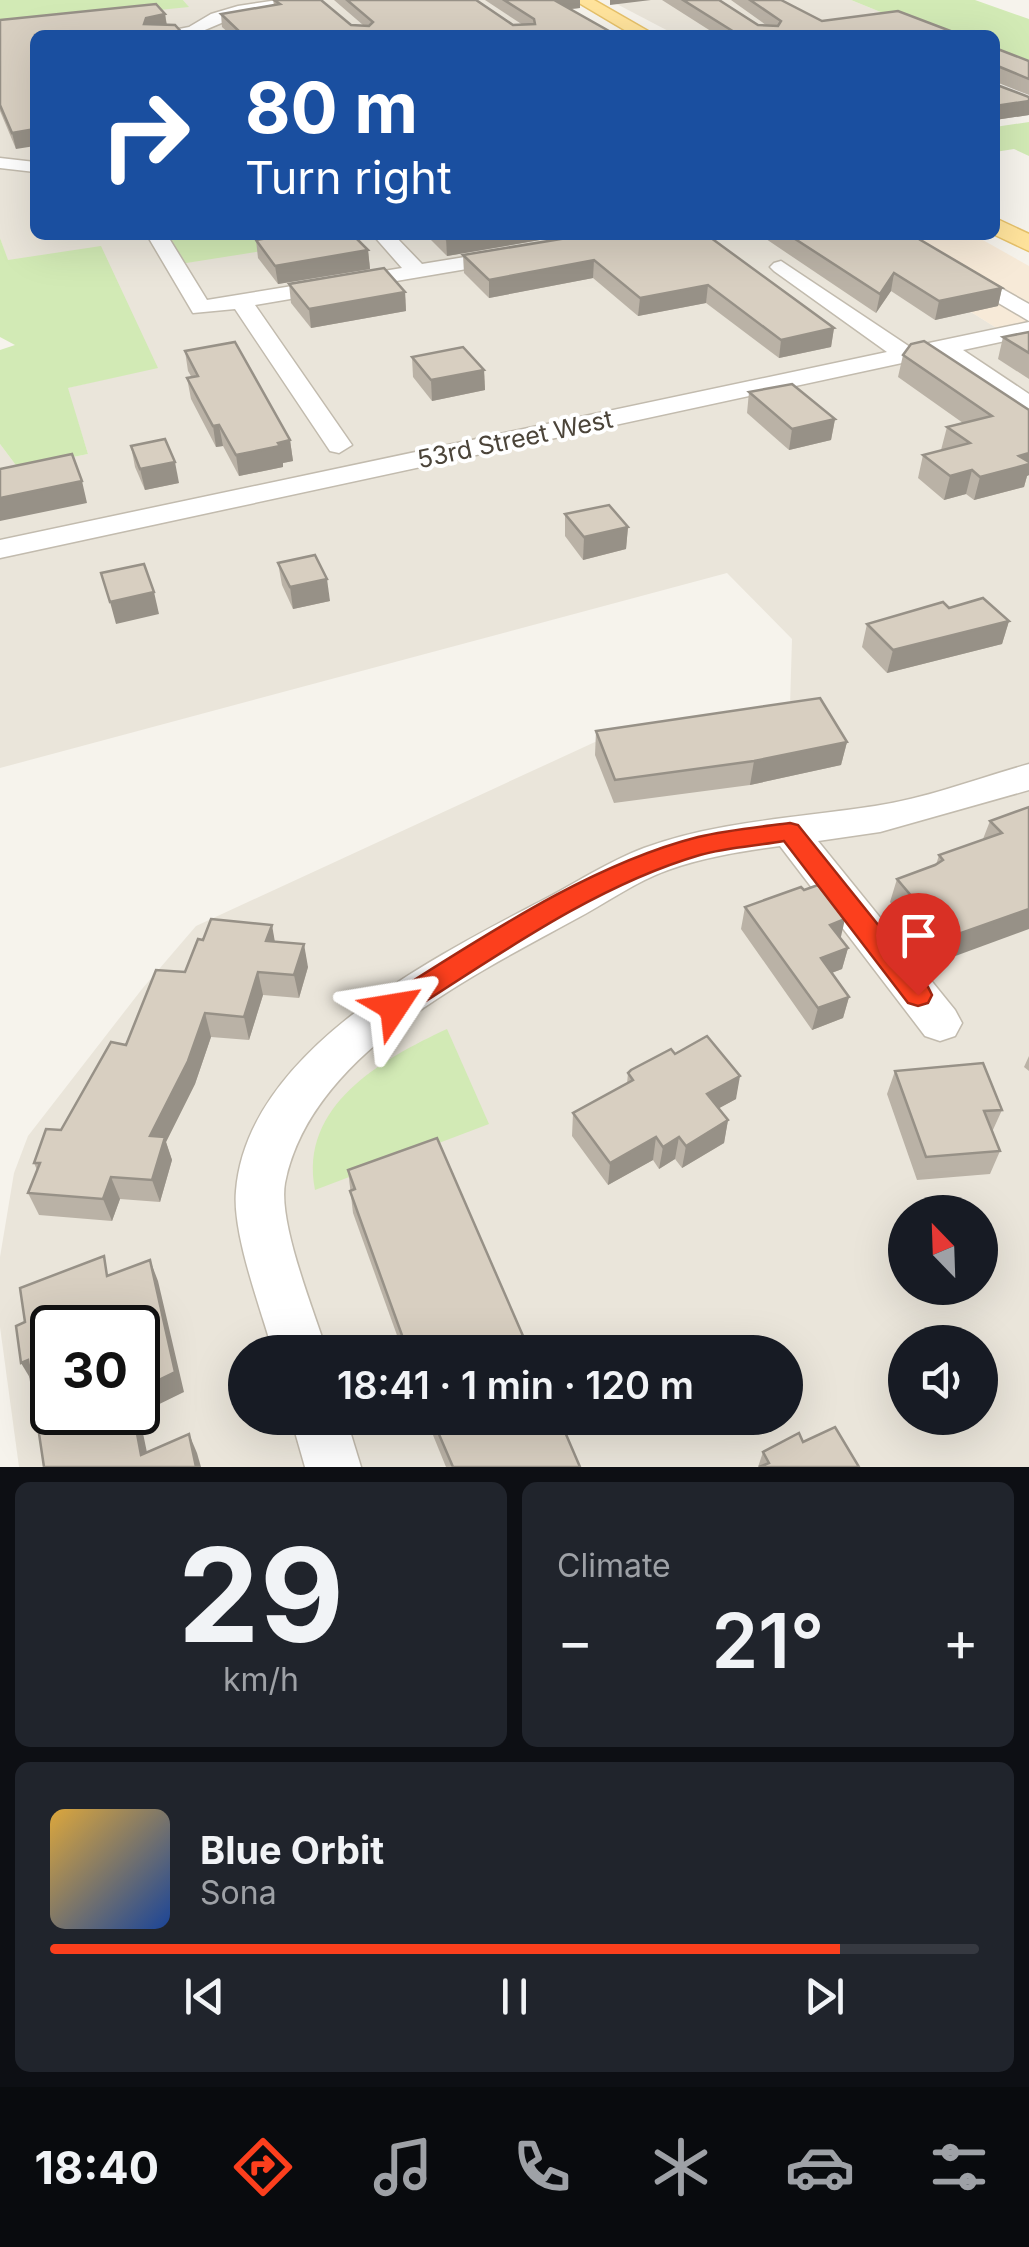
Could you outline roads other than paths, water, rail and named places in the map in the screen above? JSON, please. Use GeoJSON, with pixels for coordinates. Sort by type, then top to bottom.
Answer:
{"type":"FeatureCollection","features":[{"type":"Feature","properties":{"kind":"main road"},"geometry":{"type":"LineString","coordinates":[[582,0],[637,30]]}},
{"type":"Feature","properties":{"kind":"main road"},"geometry":{"type":"LineString","coordinates":[[1000,228],[1029,244]]}},
{"type":"Feature","properties":{"kind":"street"},"geometry":{"type":"LineString","coordinates":[[199,30],[227,12],[306,0]]}},
{"type":"Feature","properties":{"kind":"street"},"geometry":{"type":"LineString","coordinates":[[0,163],[30,166]]}},
{"type":"Feature","properties":{"kind":"street"},"geometry":{"type":"LineString","coordinates":[[161,240],[202,308],[532,252]]}},
{"type":"Feature","properties":{"kind":"street"},"geometry":{"type":"LineString","coordinates":[[387,240],[416,271]]}},
{"type":"Feature","properties":{"kind":"street"},"geometry":{"type":"LineString","coordinates":[[941,259],[1027,327]]}},
{"type":"Feature","properties":{"kind":"street"},"geometry":{"type":"LineString","coordinates":[[782,268],[906,355]]}},
{"type":"Feature","properties":{"kind":"street"},"geometry":{"type":"LineString","coordinates":[[242,301],[338,444]]}},
{"type":"Feature","properties":{"kind":"street","name":"53rd Street West"},"geometry":{"type":"LineString","coordinates":[[0,549],[1027,327]]}},
{"type":"Feature","properties":{"kind":"street"},"geometry":{"type":"LineString","coordinates":[[943,348],[1029,404]]}},
{"type":"Feature","properties":{"kind":"street"},"geometry":{"type":"LineString","coordinates":[[295,1335],[260,1214],[263,1166],[290,1111],[320,1070],[359,1032],[418,990],[568,902],[622,873],[679,851],[738,838],[880,820],[1029,776]]}},
{"type":"Feature","properties":{"kind":"street"},"geometry":{"type":"LineString","coordinates":[[790,832],[940,1022]]}},
{"type":"Feature","properties":{"kind":"street"},"geometry":{"type":"LineString","coordinates":[[324,1435],[334,1467]]}}]}
